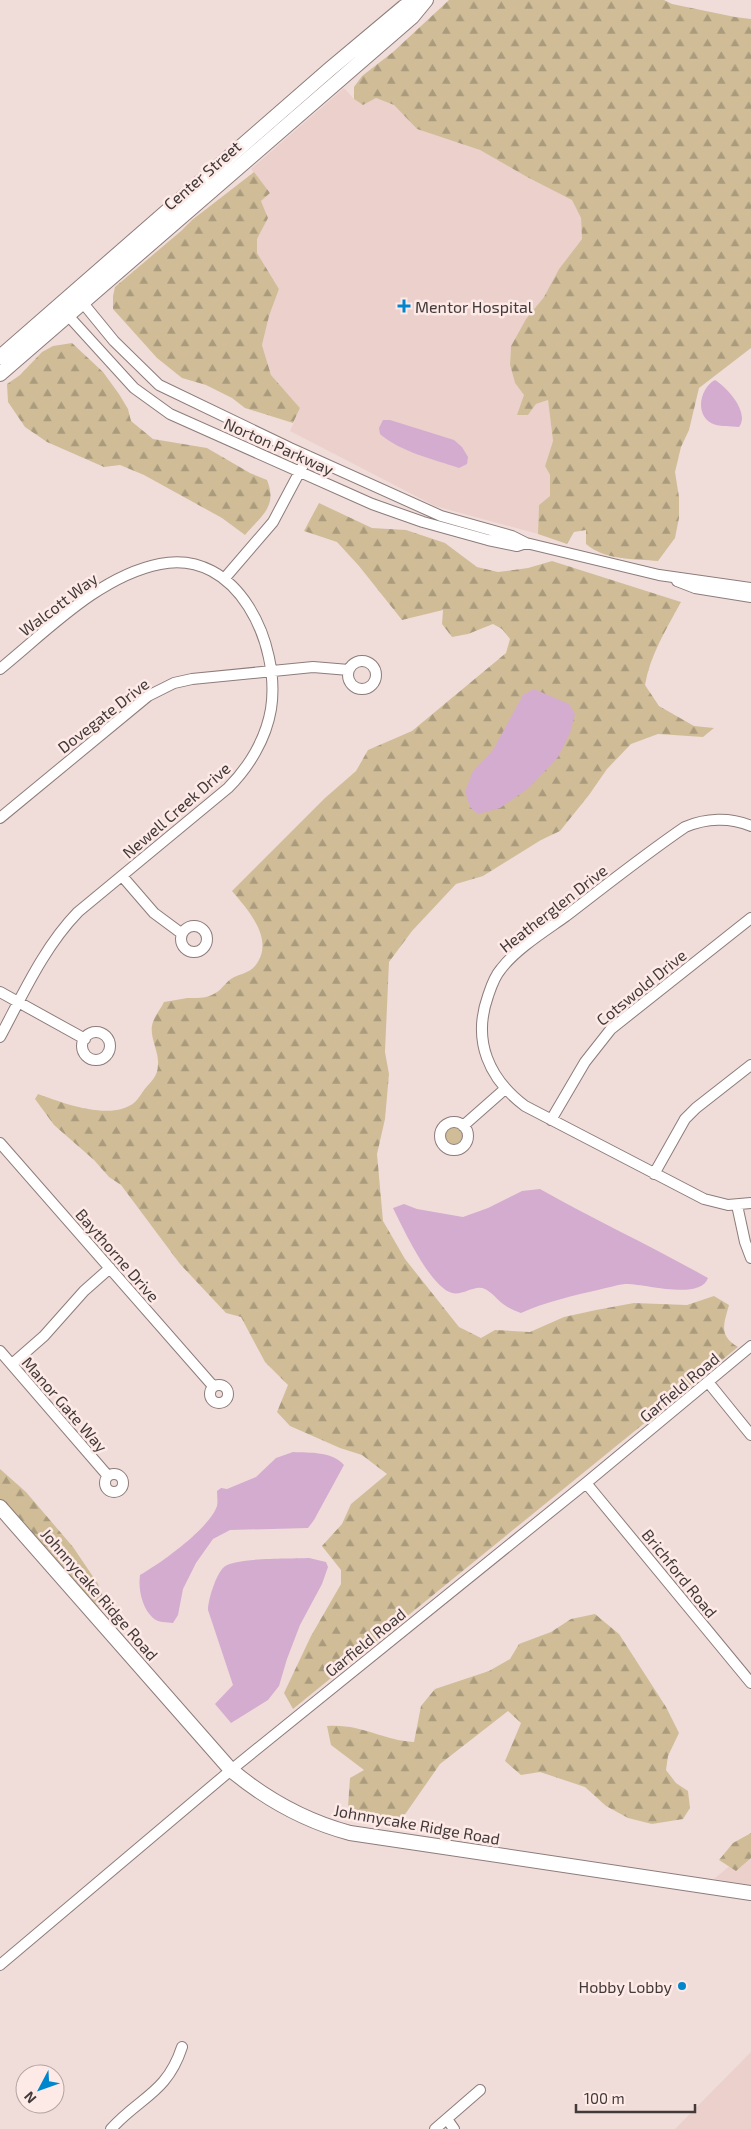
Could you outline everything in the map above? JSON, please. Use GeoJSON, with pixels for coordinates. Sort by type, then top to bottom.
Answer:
{"type":"FeatureCollection","features":[{"type":"Feature","properties":{"kind":"main road","name":"Center Street"},"geometry":{"type":"LineString","coordinates":[[0,374],[16,352],[330,70],[404,7],[417,0]]}},
{"type":"Feature","properties":{"kind":"main road","name":"Center Street"},"geometry":{"type":"LineString","coordinates":[[78,297],[412,17],[426,0]]}},
{"type":"Feature","properties":{"kind":"main road","name":"Center Street"},"geometry":{"type":"LineString","coordinates":[[0,357],[16,352]]}},
{"type":"Feature","properties":{"kind":"main road","name":"Johnnycake Ridge Road"},"geometry":{"type":"LineString","coordinates":[[0,1507],[231,1770],[252,1787],[300,1815],[324,1826],[350,1833],[751,1892]]}},
{"type":"Feature","properties":{"kind":"street","name":"Norton Parkway"},"geometry":{"type":"LineString","coordinates":[[78,297],[114,340],[159,385],[308,456],[441,516],[512,536],[526,543],[659,575],[695,588],[751,597]]}},
{"type":"Feature","properties":{"kind":"street","name":"Norton Parkway"},"geometry":{"type":"LineString","coordinates":[[64,310],[134,388],[170,414],[372,504],[423,522],[488,540],[517,546],[526,543]]}},
{"type":"Feature","properties":{"kind":"street"},"geometry":{"type":"LineString","coordinates":[[224,579],[251,550],[273,522],[308,456]]}},
{"type":"Feature","properties":{"kind":"street","name":"Walcott Way"},"geometry":{"type":"LineString","coordinates":[[0,669],[94,592],[146,568],[171,563],[191,564],[203,566],[224,579]]}},
{"type":"Feature","properties":{"kind":"street","name":"Norton Parkway"},"geometry":{"type":"LineString","coordinates":[[659,575],[751,588]]}},
{"type":"Feature","properties":{"kind":"street","name":"Newell Creek Drive"},"geometry":{"type":"LineString","coordinates":[[0,1036],[51,945],[64,926],[78,912],[211,802],[244,770],[256,751],[268,722],[272,700],[272,670],[259,625],[241,597],[224,579]]}},
{"type":"Feature","properties":{"kind":"street","name":"Dovegate Drive"},"geometry":{"type":"LineString","coordinates":[[0,818],[153,693],[185,680],[313,667],[349,670]]}},
{"type":"Feature","properties":{"kind":"street","name":"Heatherglen Drive"},"geometry":{"type":"LineString","coordinates":[[744,1204],[728,1206],[704,1199],[525,1106],[505,1089],[498,1080],[487,1058],[482,1032],[484,1007],[492,983],[500,969],[548,929],[662,842],[685,827],[710,821],[734,821],[751,826]]}},
{"type":"Feature","properties":{"kind":"street"},"geometry":{"type":"LineString","coordinates":[[122,876],[154,913],[182,933]]}},
{"type":"Feature","properties":{"kind":"street","name":"Cotswold Drive"},"geometry":{"type":"LineString","coordinates":[[551,1120],[584,1062],[606,1034],[626,1015],[751,918]]}},
{"type":"Feature","properties":{"kind":"street"},"geometry":{"type":"LineString","coordinates":[[0,992],[84,1039]]}},
{"type":"Feature","properties":{"kind":"street"},"geometry":{"type":"LineString","coordinates":[[654,1174],[685,1119],[696,1108],[751,1065]]}},
{"type":"Feature","properties":{"kind":"street"},"geometry":{"type":"LineString","coordinates":[[462,1126],[505,1089]]}},
{"type":"Feature","properties":{"kind":"street","name":"Baythorne Drive"},"geometry":{"type":"LineString","coordinates":[[0,1142],[213,1386]]}},
{"type":"Feature","properties":{"kind":"street"},"geometry":{"type":"LineString","coordinates":[[744,1204],[745,1242],[751,1258]]}},
{"type":"Feature","properties":{"kind":"street"},"geometry":{"type":"LineString","coordinates":[[12,1364],[44,1336],[84,1291],[110,1268]]}},
{"type":"Feature","properties":{"kind":"street","name":"Garfield Road"},"geometry":{"type":"LineString","coordinates":[[0,1965],[231,1770],[586,1483],[751,1346]]}},
{"type":"Feature","properties":{"kind":"street","name":"Manor Gate Way"},"geometry":{"type":"LineString","coordinates":[[0,1351],[108,1476]]}},
{"type":"Feature","properties":{"kind":"street"},"geometry":{"type":"LineString","coordinates":[[708,1382],[751,1435]]}},
{"type":"Feature","properties":{"kind":"street","name":"Brichford Road"},"geometry":{"type":"LineString","coordinates":[[586,1483],[751,1683]]}},
{"type":"Feature","properties":{"kind":"street"},"geometry":{"type":"LineString","coordinates":[[111,2129],[159,2088],[176,2064],[182,2047]]}},
{"type":"Feature","properties":{"kind":"street"},"geometry":{"type":"LineString","coordinates":[[435,2129],[480,2090]]}},
{"type":"Feature","properties":{"kind":"street"},"geometry":{"type":"LineString","coordinates":[[447,2119],[454,2129]]}},
{"type":"Feature","properties":{"kind":"shaded area","name":"Mentor Hospital"},"geometry":{"type":"Polygon","coordinates":[[[344,88],[354,99],[363,105],[376,98],[394,105],[417,129],[480,150],[527,177],[572,199],[581,218],[582,239],[559,269],[544,297],[526,319],[511,346],[510,366],[515,383],[524,395],[528,415],[536,404],[548,400],[553,441],[545,466],[550,475],[550,496],[539,505],[538,534],[435,506],[290,431],[300,408],[271,375],[262,345],[269,316],[279,289],[257,253],[257,239],[268,218],[261,201],[270,193],[251,169],[344,88]]]}},
{"type":"Feature","properties":{"kind":"shaded area"},"geometry":{"type":"Polygon","coordinates":[[[715,380],[726,389],[740,408],[742,421],[739,427],[721,426],[711,423],[702,413],[701,400],[703,394],[710,383],[715,380]]]}},
{"type":"Feature","properties":{"kind":"shaded area"},"geometry":{"type":"Polygon","coordinates":[[[383,420],[390,420],[454,440],[462,447],[468,457],[467,464],[459,468],[398,446],[380,434],[379,428],[383,420]]]}},
{"type":"Feature","properties":{"kind":"shaded area"},"geometry":{"type":"Polygon","coordinates":[[[534,689],[569,704],[575,714],[570,733],[558,757],[530,787],[500,808],[478,814],[470,807],[465,792],[473,771],[493,750],[523,695],[534,689]]]}},
{"type":"Feature","properties":{"kind":"shaded area"},"geometry":{"type":"Polygon","coordinates":[[[540,1189],[708,1278],[703,1285],[683,1290],[633,1284],[618,1285],[559,1300],[521,1313],[503,1304],[485,1289],[477,1288],[460,1293],[452,1293],[444,1288],[426,1269],[393,1208],[404,1204],[417,1209],[463,1217],[488,1208],[522,1191],[540,1189]]]}},
{"type":"Feature","properties":{"kind":"shaded area"},"geometry":{"type":"Polygon","coordinates":[[[293,1452],[327,1455],[339,1460],[344,1465],[308,1528],[230,1530],[213,1539],[196,1563],[183,1589],[178,1615],[173,1623],[155,1620],[146,1609],[142,1598],[140,1575],[183,1545],[205,1525],[217,1506],[217,1491],[256,1477],[276,1458],[293,1452]]]}},
{"type":"Feature","properties":{"kind":"shaded area"},"geometry":{"type":"Polygon","coordinates":[[[309,1558],[326,1562],[328,1567],[322,1584],[300,1625],[279,1686],[268,1700],[231,1723],[215,1704],[233,1685],[208,1610],[215,1581],[221,1570],[230,1564],[265,1559],[309,1558]]]}},
{"type":"Feature","properties":{"kind":"shaded area"},"geometry":{"type":"Polygon","coordinates":[[[751,1848],[751,1885],[714,1879],[751,1848]]]}},
{"type":"Feature","properties":{"kind":"shaded area"},"geometry":{"type":"Polygon","coordinates":[[[751,2052],[751,2129],[675,2129],[751,2052]]]}},
{"type":"Feature","properties":{"kind":"green space"},"geometry":{"type":"Polygon","coordinates":[[[449,0],[664,0],[672,4],[751,19],[751,348],[699,388],[689,430],[681,447],[675,472],[679,497],[679,518],[675,538],[658,561],[620,558],[602,553],[586,544],[586,530],[574,532],[567,544],[538,534],[539,505],[550,496],[550,475],[545,466],[553,441],[548,400],[536,404],[528,415],[517,415],[524,395],[515,383],[510,365],[511,346],[526,319],[544,297],[559,269],[582,239],[581,218],[572,200],[480,150],[417,129],[394,105],[376,98],[363,105],[354,99],[354,87],[362,76],[393,52],[449,0]]]}},
{"type":"Feature","properties":{"kind":"green space"},"geometry":{"type":"Polygon","coordinates":[[[254,172],[270,193],[261,201],[268,218],[257,239],[257,253],[279,289],[269,316],[262,345],[271,375],[300,408],[293,423],[245,408],[232,398],[206,385],[182,378],[157,358],[113,309],[115,287],[192,220],[254,172]]]}},
{"type":"Feature","properties":{"kind":"green space"},"geometry":{"type":"Polygon","coordinates":[[[72,343],[103,372],[128,409],[131,421],[153,439],[207,448],[250,473],[267,480],[270,489],[269,504],[266,511],[245,535],[222,518],[144,475],[120,465],[104,467],[47,442],[25,427],[8,402],[7,384],[20,375],[42,352],[53,346],[72,343]]]}},
{"type":"Feature","properties":{"kind":"green space"},"geometry":{"type":"Polygon","coordinates":[[[319,503],[372,528],[406,530],[445,543],[477,567],[498,572],[528,568],[552,561],[681,602],[655,652],[645,685],[659,706],[694,726],[714,728],[703,737],[658,734],[631,744],[607,769],[560,831],[541,840],[483,876],[456,884],[412,931],[389,962],[385,1052],[389,1074],[385,1119],[377,1154],[383,1221],[405,1259],[459,1327],[481,1338],[495,1330],[530,1332],[564,1317],[634,1303],[687,1305],[714,1296],[729,1305],[724,1329],[727,1338],[738,1347],[293,1709],[284,1693],[311,1636],[341,1584],[341,1570],[322,1546],[342,1524],[351,1504],[387,1474],[362,1455],[340,1448],[290,1426],[277,1412],[288,1385],[265,1362],[241,1317],[226,1313],[180,1264],[121,1185],[109,1177],[94,1160],[54,1125],[35,1099],[38,1094],[74,1106],[101,1111],[125,1108],[135,1102],[157,1072],[158,1059],[152,1027],[155,1017],[164,1002],[210,996],[219,991],[231,979],[252,969],[261,956],[263,946],[257,926],[252,916],[232,891],[325,798],[356,771],[368,750],[412,731],[506,653],[510,639],[502,629],[493,624],[468,634],[452,637],[442,624],[443,610],[402,620],[359,566],[337,542],[304,531],[319,503]]]}},
{"type":"Feature","properties":{"kind":"green space"},"geometry":{"type":"Polygon","coordinates":[[[453,1126],[460,1129],[463,1136],[460,1143],[453,1146],[446,1143],[443,1136],[446,1129],[453,1126]]]}},
{"type":"Feature","properties":{"kind":"green space"},"geometry":{"type":"Polygon","coordinates":[[[0,1469],[26,1492],[73,1547],[98,1584],[104,1599],[95,1611],[0,1501],[0,1469]]]}},
{"type":"Feature","properties":{"kind":"green space"},"geometry":{"type":"Polygon","coordinates":[[[595,1614],[619,1634],[666,1707],[679,1733],[668,1756],[666,1770],[676,1783],[688,1791],[690,1808],[683,1819],[652,1824],[628,1818],[606,1806],[585,1787],[540,1772],[521,1775],[505,1761],[521,1723],[508,1711],[440,1764],[406,1813],[394,1826],[348,1807],[350,1778],[364,1770],[331,1745],[327,1726],[361,1729],[402,1741],[414,1742],[421,1706],[435,1689],[489,1671],[510,1659],[519,1644],[551,1632],[571,1619],[595,1614]]]}},
{"type":"Feature","properties":{"kind":"green space"},"geometry":{"type":"Polygon","coordinates":[[[751,1833],[751,1858],[736,1871],[719,1860],[733,1843],[751,1833]]]}},
{"type":"Feature","properties":{"kind":"place","name":"Mentor Hospital"},"geometry":{"type":"Point","coordinates":[404,306]}},
{"type":"Feature","properties":{"kind":"place","name":"Hobby Lobby"},"geometry":{"type":"Point","coordinates":[682,1986]}}]}
